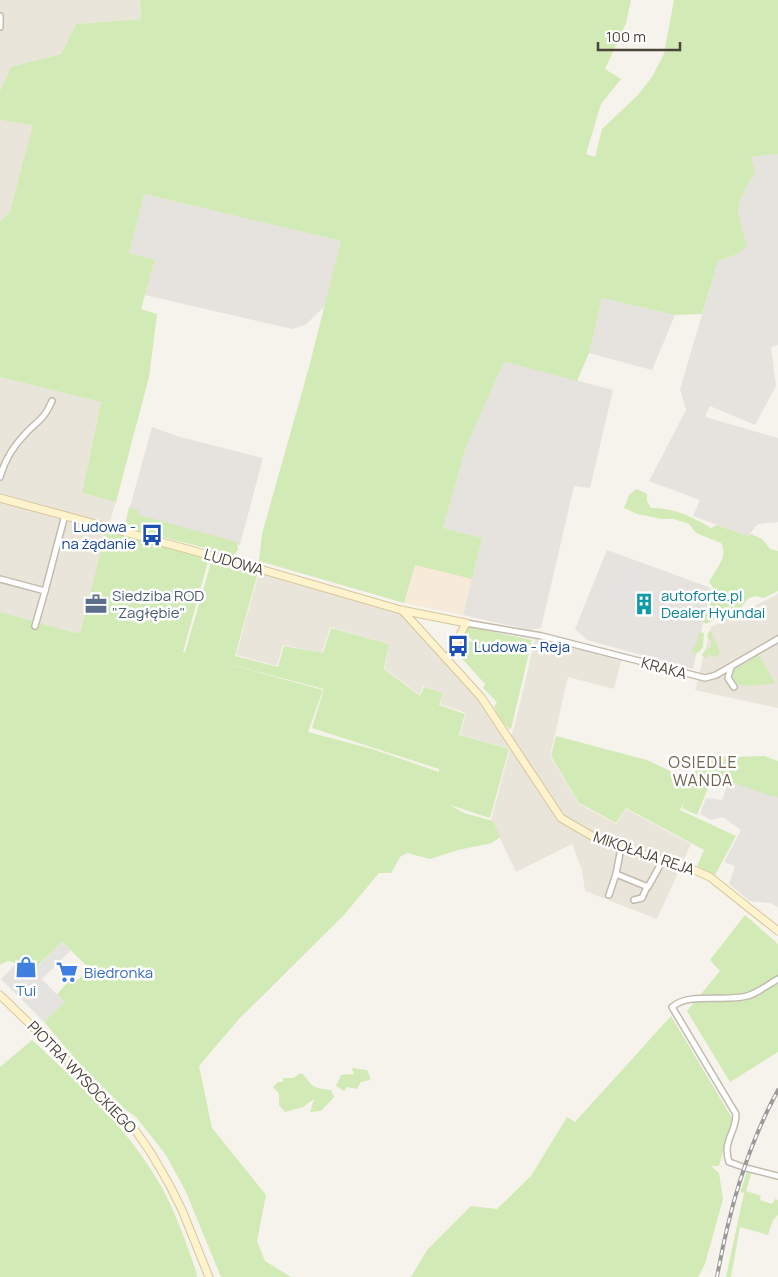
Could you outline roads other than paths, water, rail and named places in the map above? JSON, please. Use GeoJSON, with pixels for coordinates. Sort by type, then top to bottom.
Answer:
{"type":"FeatureCollection","features":[{"type":"Feature","properties":{"kind":"street"},"geometry":{"type":"LineString","coordinates":[[0,16],[0,27]]}},
{"type":"Feature","properties":{"kind":"street"},"geometry":{"type":"LineString","coordinates":[[0,477],[11,450],[27,432],[42,420],[52,401]]}},
{"type":"Feature","properties":{"kind":"street","name":"LUDOWA"},"geometry":{"type":"LineString","coordinates":[[0,498],[368,599],[401,610],[542,636]]}},
{"type":"Feature","properties":{"kind":"street"},"geometry":{"type":"LineString","coordinates":[[35,626],[65,515]]}},
{"type":"Feature","properties":{"kind":"street"},"geometry":{"type":"LineString","coordinates":[[0,579],[45,591]]}},
{"type":"Feature","properties":{"kind":"street","name":"LUDOWA"},"geometry":{"type":"LineString","coordinates":[[401,610],[481,697],[509,738]]}},
{"type":"Feature","properties":{"kind":"street"},"geometry":{"type":"LineString","coordinates":[[448,659],[466,623]]}},
{"type":"Feature","properties":{"kind":"street","name":"KRAKA"},"geometry":{"type":"LineString","coordinates":[[542,636],[705,678],[716,675],[778,639]]}},
{"type":"Feature","properties":{"kind":"street"},"geometry":{"type":"LineString","coordinates":[[731,666],[728,678],[734,687]]}},
{"type":"Feature","properties":{"kind":"street","name":"MIKOŁAJA REJA"},"geometry":{"type":"LineString","coordinates":[[509,738],[561,818],[597,839],[621,848],[685,866],[710,877],[778,931]]}},
{"type":"Feature","properties":{"kind":"street"},"geometry":{"type":"LineString","coordinates":[[609,895],[616,874],[621,848]]}},
{"type":"Feature","properties":{"kind":"street"},"geometry":{"type":"LineString","coordinates":[[634,900],[642,898],[646,887],[650,886],[663,860]]}},
{"type":"Feature","properties":{"kind":"street"},"geometry":{"type":"LineString","coordinates":[[616,874],[646,887]]}},
{"type":"Feature","properties":{"kind":"street"},"geometry":{"type":"LineString","coordinates":[[778,979],[748,996],[724,999],[690,999],[677,1002],[672,1007],[736,1114],[736,1121],[727,1144],[726,1152],[729,1162],[778,1176]]}},
{"type":"Feature","properties":{"kind":"street","name":"PIOTRA WYSOCKIEGO"},"geometry":{"type":"LineString","coordinates":[[0,995],[109,1101],[135,1130],[151,1153],[176,1197],[208,1276]]}},
{"type":"Feature","properties":{"kind":"railway"},"geometry":{"type":"LineString","coordinates":[[717,1277],[727,1228],[740,1181],[757,1135],[778,1090]]}},
{"type":"Feature","properties":{"kind":"place","name":"Ludowa - na żądanie"},"geometry":{"type":"Point","coordinates":[152,535]}},
{"type":"Feature","properties":{"kind":"place","name":"Siedziba ROD \"Zagłębie\""},"geometry":{"type":"Point","coordinates":[96,604]}},
{"type":"Feature","properties":{"kind":"place","name":"autoforte.pl Dealer Hyundai"},"geometry":{"type":"Point","coordinates":[644,604]}},
{"type":"Feature","properties":{"kind":"place","name":"Ludowa - Reja"},"geometry":{"type":"Point","coordinates":[458,646]}},
{"type":"Feature","properties":{"kind":"place","name":"Tui"},"geometry":{"type":"Point","coordinates":[26,967]}},
{"type":"Feature","properties":{"kind":"place","name":"Biedronka"},"geometry":{"type":"Point","coordinates":[67,972]}},
{"type":"Feature","properties":{"kind":"district","name":"OSIEDLE WANDA"},"geometry":{"type":"Point","coordinates":[703,771]}}]}
